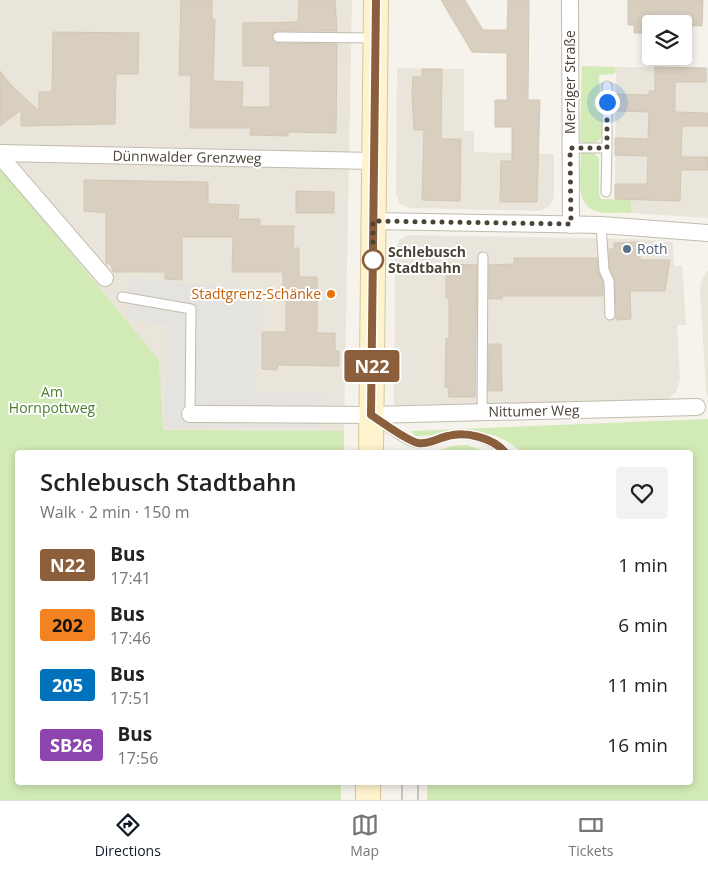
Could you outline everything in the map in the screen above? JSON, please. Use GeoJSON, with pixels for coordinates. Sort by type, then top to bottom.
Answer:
{"type":"FeatureCollection","features":[{"type":"Feature","properties":{"kind":"main road"},"geometry":{"type":"LineString","coordinates":[[371,450],[376,0]]}},
{"type":"Feature","properties":{"kind":"main road"},"geometry":{"type":"LineString","coordinates":[[368,785],[368,800]]}},
{"type":"Feature","properties":{"kind":"street","name":"Merziger Straße"},"geometry":{"type":"LineString","coordinates":[[570,0],[571,224]]}},
{"type":"Feature","properties":{"kind":"street","name":"Dünnwalder Grenzweg"},"geometry":{"type":"LineString","coordinates":[[0,155],[374,161]]}},
{"type":"Feature","properties":{"kind":"street","name":"Dünnwalder Grenzweg"},"geometry":{"type":"LineString","coordinates":[[0,155],[105,278]]}},
{"type":"Feature","properties":{"kind":"street"},"geometry":{"type":"LineString","coordinates":[[373,221],[602,225],[708,233]]}},
{"type":"Feature","properties":{"kind":"street","name":"Nittumer Weg"},"geometry":{"type":"LineString","coordinates":[[371,415],[697,407]]}},
{"type":"Feature","properties":{"kind":"street"},"geometry":{"type":"LineString","coordinates":[[190,414],[371,415]]}},
{"type":"Feature","properties":{"kind":"lane"},"geometry":{"type":"LineString","coordinates":[[278,36],[375,38]]}},
{"type":"Feature","properties":{"kind":"lane"},"geometry":{"type":"LineString","coordinates":[[606,192],[607,86]]}},
{"type":"Feature","properties":{"kind":"lane"},"geometry":{"type":"LineString","coordinates":[[570,148],[607,148]]}},
{"type":"Feature","properties":{"kind":"lane"},"geometry":{"type":"LineString","coordinates":[[602,225],[604,270],[609,281],[610,315]]}},
{"type":"Feature","properties":{"kind":"lane"},"geometry":{"type":"LineString","coordinates":[[482,413],[483,257]]}},
{"type":"Feature","properties":{"kind":"lane"},"geometry":{"type":"LineString","coordinates":[[122,297],[190,309],[190,414]]}},
{"type":"Feature","properties":{"kind":"lane"},"geometry":{"type":"LineString","coordinates":[[371,415],[417,443],[429,442],[449,435],[469,435],[488,440],[502,450]]}},
{"type":"Feature","properties":{"kind":"shaded area"},"geometry":{"type":"Polygon","coordinates":[[[0,0],[352,0],[344,431],[162,430],[159,360],[0,167],[0,0]]]}},
{"type":"Feature","properties":{"kind":"shaded area"},"geometry":{"type":"Polygon","coordinates":[[[616,67],[708,68],[708,218],[631,213],[631,200],[615,200],[616,67]]]}},
{"type":"Feature","properties":{"kind":"shaded area"},"geometry":{"type":"Polygon","coordinates":[[[397,68],[464,69],[464,131],[474,131],[474,152],[554,154],[554,197],[550,205],[541,211],[410,208],[400,204],[396,194],[397,68]]]}},
{"type":"Feature","properties":{"kind":"shaded area"},"geometry":{"type":"Polygon","coordinates":[[[408,235],[637,239],[673,242],[674,266],[682,266],[686,325],[677,325],[680,379],[676,392],[665,402],[394,409],[395,250],[399,240],[408,235]]]}},
{"type":"Feature","properties":{"kind":"shaded area"},"geometry":{"type":"Polygon","coordinates":[[[708,270],[708,397],[706,391],[700,288],[702,279],[708,270]]]}},
{"type":"Feature","properties":{"kind":"shaded area"},"geometry":{"type":"Polygon","coordinates":[[[129,278],[258,289],[256,393],[321,393],[320,427],[164,427],[168,324],[127,319],[129,278]]]}},
{"type":"Feature","properties":{"kind":"green space"},"geometry":{"type":"Polygon","coordinates":[[[582,66],[616,67],[615,74],[599,75],[602,136],[598,141],[590,144],[580,141],[582,66]]]}},
{"type":"Feature","properties":{"kind":"green space"},"geometry":{"type":"Polygon","coordinates":[[[581,153],[593,153],[599,158],[599,195],[601,199],[631,200],[631,213],[599,212],[591,209],[585,203],[580,187],[581,153]]]}},
{"type":"Feature","properties":{"kind":"green space","name":"Am Hornpottweg"},"geometry":{"type":"Polygon","coordinates":[[[0,167],[159,360],[163,430],[344,431],[344,450],[15,450],[15,785],[341,785],[341,800],[0,800],[0,167]]]}},
{"type":"Feature","properties":{"kind":"green space"},"geometry":{"type":"Polygon","coordinates":[[[708,419],[708,800],[427,800],[427,785],[693,785],[693,450],[519,450],[509,442],[484,433],[458,432],[416,436],[412,431],[708,419]]]}},
{"type":"Feature","properties":{"kind":"green space"},"geometry":{"type":"Polygon","coordinates":[[[467,445],[481,450],[439,450],[452,446],[467,445]]]}},
{"type":"Feature","properties":{"kind":"building"},"geometry":{"type":"Polygon","coordinates":[[[181,0],[212,0],[212,19],[215,20],[213,81],[243,82],[242,107],[270,107],[270,66],[243,66],[243,23],[298,22],[299,0],[335,0],[337,31],[278,31],[273,33],[272,37],[274,42],[278,43],[337,44],[336,133],[288,132],[288,136],[250,135],[251,128],[190,128],[191,75],[179,75],[181,0]]]}},
{"type":"Feature","properties":{"kind":"building"},"geometry":{"type":"Polygon","coordinates":[[[441,0],[465,0],[483,30],[507,30],[508,0],[529,0],[528,100],[540,100],[537,202],[500,202],[501,161],[512,161],[512,127],[495,127],[495,100],[507,100],[507,53],[472,52],[441,0]]]}},
{"type":"Feature","properties":{"kind":"building"},"geometry":{"type":"Polygon","coordinates":[[[628,0],[703,0],[702,26],[692,26],[692,15],[642,15],[642,33],[634,33],[634,25],[628,25],[628,0]]]}},
{"type":"Feature","properties":{"kind":"building"},"geometry":{"type":"Polygon","coordinates":[[[53,32],[139,33],[138,74],[116,74],[115,124],[21,126],[21,110],[0,126],[0,71],[12,86],[39,111],[39,92],[52,92],[53,32]]]}},
{"type":"Feature","properties":{"kind":"building"},"geometry":{"type":"Polygon","coordinates":[[[655,67],[706,68],[706,82],[675,82],[675,112],[708,113],[708,126],[682,126],[681,157],[708,157],[708,170],[681,170],[680,201],[615,199],[615,184],[647,184],[648,156],[615,155],[615,138],[648,139],[649,112],[615,111],[616,94],[649,95],[649,91],[655,91],[655,67]]]}},
{"type":"Feature","properties":{"kind":"building"},"geometry":{"type":"Polygon","coordinates":[[[422,69],[442,69],[441,139],[461,139],[460,201],[422,200],[424,130],[414,130],[412,95],[413,77],[422,77],[422,69]]]}},
{"type":"Feature","properties":{"kind":"building"},"geometry":{"type":"Polygon","coordinates":[[[84,180],[208,182],[208,204],[239,205],[238,219],[260,219],[260,226],[294,226],[293,248],[299,248],[299,277],[317,277],[317,333],[335,333],[335,351],[339,351],[339,366],[278,365],[277,370],[262,369],[262,332],[286,332],[286,286],[283,286],[283,272],[232,272],[233,237],[182,237],[182,280],[165,279],[165,272],[113,272],[111,264],[106,264],[106,213],[84,211],[84,180]]]}},
{"type":"Feature","properties":{"kind":"building"},"geometry":{"type":"Polygon","coordinates":[[[296,191],[334,192],[334,213],[296,213],[296,191]]]}},
{"type":"Feature","properties":{"kind":"building"},"geometry":{"type":"Polygon","coordinates":[[[640,242],[640,260],[670,260],[665,291],[630,291],[631,319],[616,320],[615,281],[610,268],[609,249],[614,249],[614,243],[640,242]]]}},
{"type":"Feature","properties":{"kind":"building"},"geometry":{"type":"Polygon","coordinates":[[[514,258],[597,258],[598,271],[603,282],[603,296],[502,296],[502,299],[489,299],[489,265],[514,264],[514,258]]]}},
{"type":"Feature","properties":{"kind":"building"},"geometry":{"type":"Polygon","coordinates":[[[449,264],[477,265],[475,397],[449,397],[448,387],[445,387],[446,338],[449,339],[449,298],[446,298],[446,274],[449,273],[449,264]]]}},
{"type":"Feature","properties":{"kind":"building"},"geometry":{"type":"Polygon","coordinates":[[[489,344],[501,344],[502,391],[488,391],[489,344]]]}},
{"type":"Feature","properties":{"kind":"tram line"},"geometry":{"type":"LineString","coordinates":[[402,785],[402,800]]}},
{"type":"Feature","properties":{"kind":"tram line"},"geometry":{"type":"LineString","coordinates":[[418,785],[418,800]]}},
{"type":"Feature","properties":{"kind":"bus line","name":"N22"},"geometry":{"type":"LineString","coordinates":[[376,0],[371,415],[417,443],[429,442],[449,435],[469,435],[488,440],[503,450]]}},
{"type":"Feature","properties":{"kind":"place","name":"Roth"},"geometry":{"type":"Point","coordinates":[627,249]}},
{"type":"Feature","properties":{"kind":"place","name":"Schlebusch Stadtbahn"},"geometry":{"type":"Point","coordinates":[373,260]}},
{"type":"Feature","properties":{"kind":"place","name":"Stadtgrenz-Schänke"},"geometry":{"type":"Point","coordinates":[331,294]}},
{"type":"Feature","properties":{"kind":"route"},"geometry":{"type":"LineString","coordinates":[[373,260],[373,221],[571,224],[570,148],[607,148],[607,102]]}}]}
